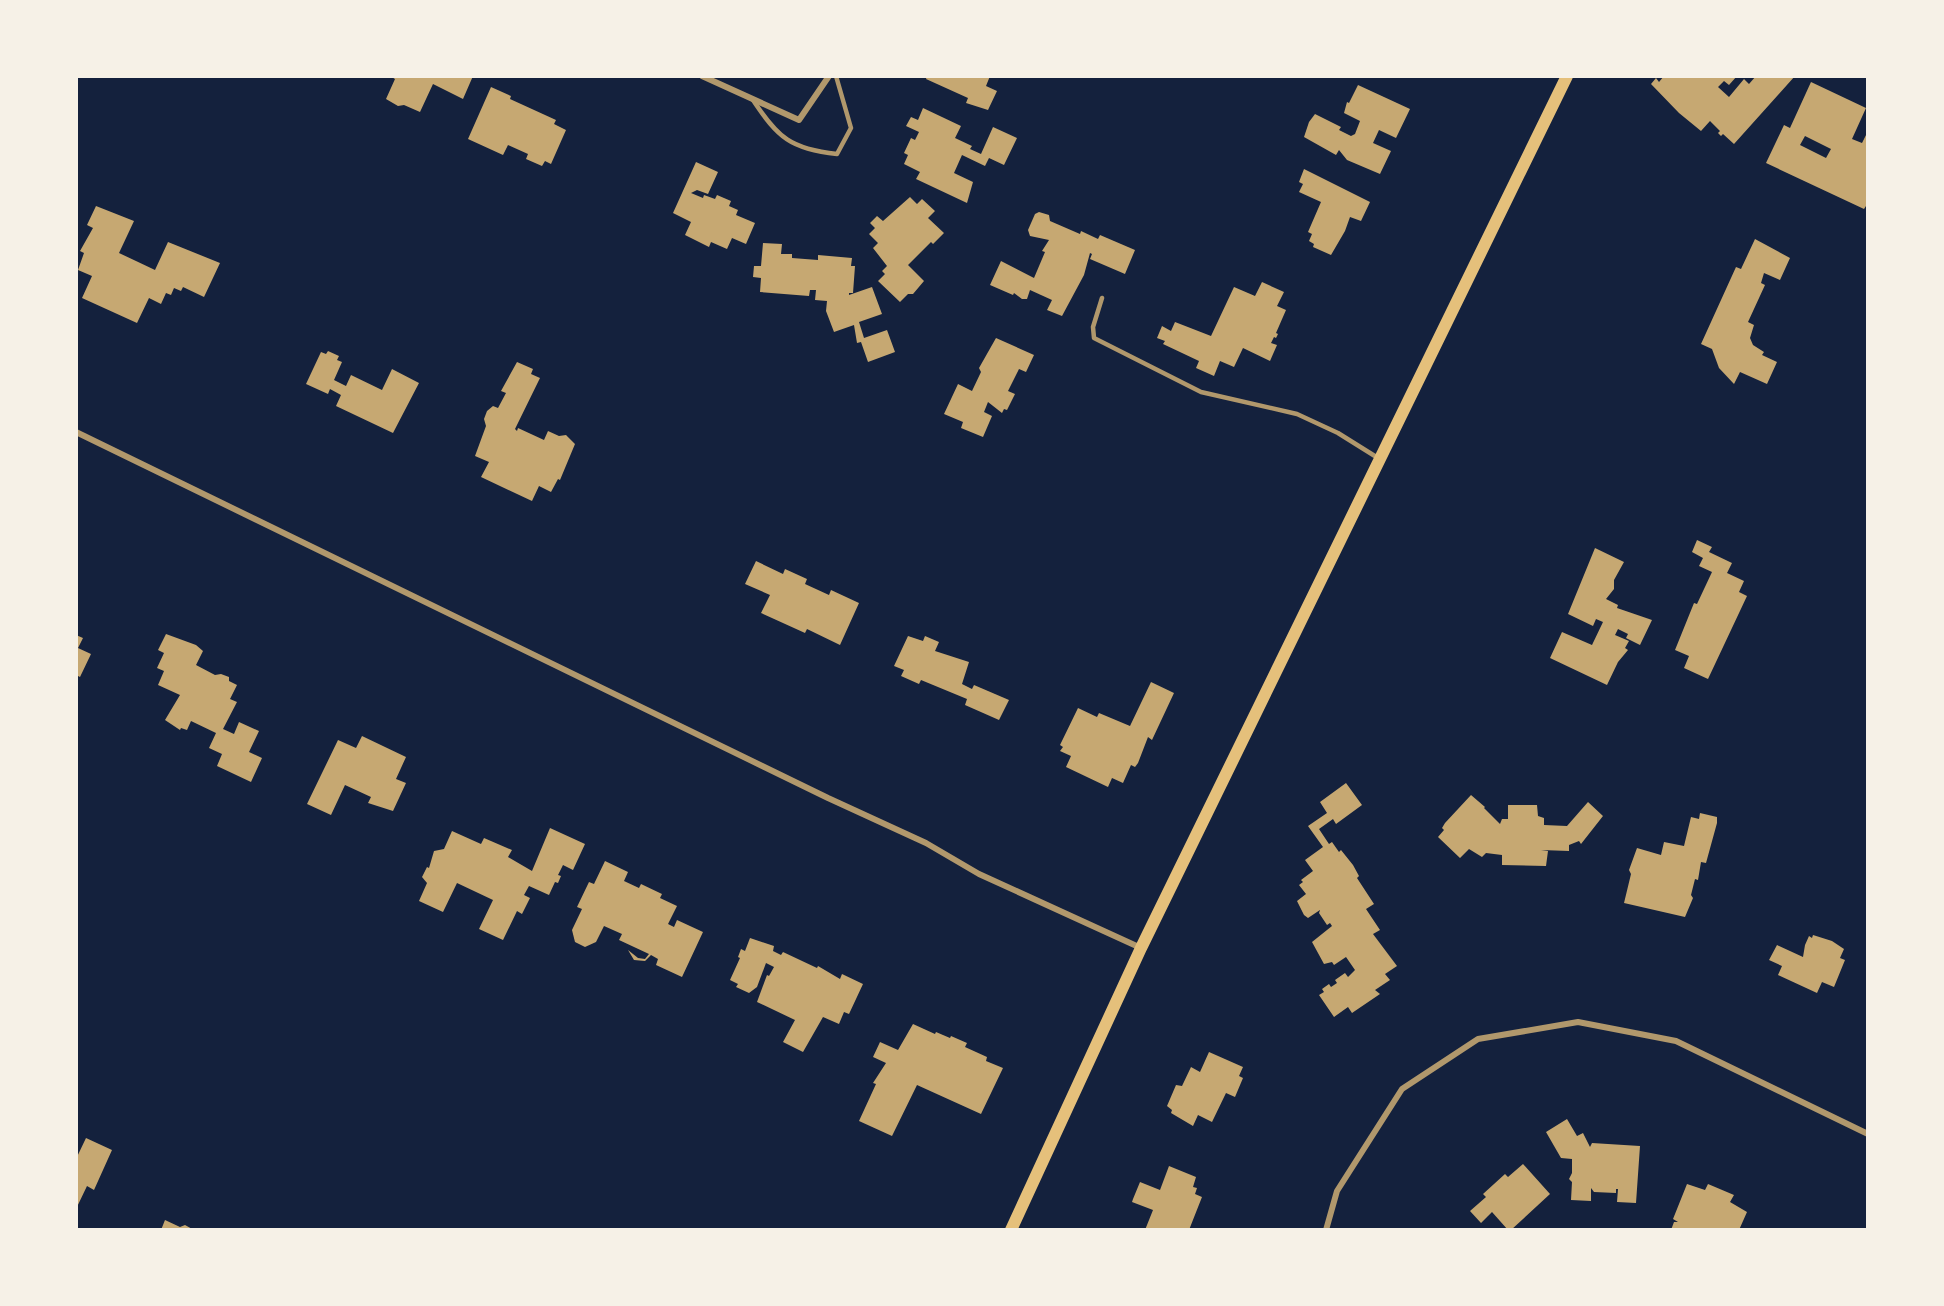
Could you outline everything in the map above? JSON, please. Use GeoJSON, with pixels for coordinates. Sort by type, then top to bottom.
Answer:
{"type":"FeatureCollection","features":[{"type":"Feature","properties":{"kind":"main road"},"geometry":{"type":"LineString","coordinates":[[1011,1230],[1141,948],[1567,76]]}},
{"type":"Feature","properties":{"kind":"street"},"geometry":{"type":"LineString","coordinates":[[702,76],[799,120],[829,76]]}},
{"type":"Feature","properties":{"kind":"street"},"geometry":{"type":"LineString","coordinates":[[76,432],[828,798],[926,843],[979,874],[1141,948]]}},
{"type":"Feature","properties":{"kind":"street"},"geometry":{"type":"LineString","coordinates":[[1326,1230],[1336,1191],[1402,1089],[1478,1039],[1578,1022],[1676,1041],[1868,1134]]}},
{"type":"Feature","properties":{"kind":"lane"},"geometry":{"type":"LineString","coordinates":[[751,98],[772,130],[806,150],[837,154],[851,128],[836,76]]}},
{"type":"Feature","properties":{"kind":"lane"},"geometry":{"type":"LineString","coordinates":[[1102,298],[1093,327],[1094,338],[1201,392],[1297,414],[1338,433],[1380,459]]}},
{"type":"Feature","properties":{"kind":"building"},"geometry":{"type":"Polygon","coordinates":[[[390,76],[473,76],[463,99],[433,84],[420,112],[404,105],[398,106],[386,99],[395,79],[390,76]]]}},
{"type":"Feature","properties":{"kind":"building"},"geometry":{"type":"Polygon","coordinates":[[[927,76],[990,76],[986,86],[997,91],[988,110],[966,103],[968,98],[926,79],[927,76]]]}},
{"type":"Feature","properties":{"kind":"building"},"geometry":{"type":"Polygon","coordinates":[[[1664,76],[1737,76],[1729,85],[1724,81],[1718,87],[1729,97],[1744,79],[1749,84],[1756,76],[1795,76],[1734,144],[1723,134],[1721,136],[1718,133],[1720,131],[1710,121],[1701,131],[1679,113],[1651,84],[1656,78],[1659,82],[1664,76]]]}},
{"type":"Feature","properties":{"kind":"building"},"geometry":{"type":"Polygon","coordinates":[[[1811,82],[1866,108],[1852,139],[1862,143],[1868,131],[1868,203],[1864,209],[1766,163],[1784,125],[1790,128],[1811,82]],[[1805,136],[1800,145],[1826,158],[1831,149],[1805,136]]]}},
{"type":"Feature","properties":{"kind":"building"},"geometry":{"type":"Polygon","coordinates":[[[1358,85],[1410,109],[1396,138],[1379,130],[1373,143],[1391,151],[1380,174],[1347,160],[1339,150],[1336,155],[1304,137],[1309,122],[1315,114],[1341,127],[1339,130],[1351,136],[1355,134],[1360,121],[1344,113],[1347,102],[1349,103],[1358,85]]]}},
{"type":"Feature","properties":{"kind":"building"},"geometry":{"type":"Polygon","coordinates":[[[491,87],[511,96],[510,99],[556,120],[554,124],[566,130],[551,164],[545,161],[542,166],[526,159],[528,154],[508,145],[503,155],[468,139],[491,87]]]}},
{"type":"Feature","properties":{"kind":"building"},"geometry":{"type":"Polygon","coordinates":[[[923,108],[961,126],[955,138],[972,146],[970,149],[981,154],[993,127],[1017,138],[1004,165],[989,158],[985,166],[962,155],[954,173],[973,182],[967,203],[916,179],[920,172],[904,164],[908,155],[904,153],[911,138],[915,140],[919,132],[906,126],[911,117],[918,120],[923,108]]]}},
{"type":"Feature","properties":{"kind":"building"},"geometry":{"type":"Polygon","coordinates":[[[696,162],[718,172],[708,194],[697,190],[691,193],[703,198],[704,195],[715,199],[717,195],[731,201],[729,206],[738,210],[736,215],[755,223],[746,244],[732,238],[727,249],[711,242],[709,247],[685,235],[691,222],[673,213],[696,162]]]}},
{"type":"Feature","properties":{"kind":"building"},"geometry":{"type":"Polygon","coordinates":[[[1304,169],[1370,202],[1361,221],[1350,217],[1331,255],[1313,247],[1314,244],[1309,241],[1312,234],[1308,232],[1321,202],[1299,192],[1303,184],[1299,182],[1304,169]]]}},
{"type":"Feature","properties":{"kind":"building"},"geometry":{"type":"Polygon","coordinates":[[[910,197],[917,204],[922,199],[935,211],[928,218],[944,233],[933,244],[931,242],[908,265],[924,281],[913,294],[908,294],[900,302],[878,281],[885,274],[882,271],[887,266],[873,248],[878,243],[869,234],[875,228],[870,223],[877,216],[883,221],[910,197]]]}},
{"type":"Feature","properties":{"kind":"building"},"geometry":{"type":"Polygon","coordinates":[[[96,206],[134,221],[119,253],[155,270],[168,242],[220,263],[204,297],[183,287],[181,291],[174,288],[171,295],[166,293],[161,304],[149,298],[137,323],[82,298],[92,276],[78,270],[84,253],[80,251],[93,228],[87,225],[96,206]]]}},
{"type":"Feature","properties":{"kind":"building"},"geometry":{"type":"Polygon","coordinates":[[[1039,212],[1049,215],[1050,221],[1080,234],[1081,231],[1098,239],[1100,235],[1135,250],[1125,274],[1090,259],[1092,254],[1090,253],[1084,275],[1062,316],[1047,310],[1052,300],[1030,290],[1027,299],[1022,299],[1014,293],[1013,295],[990,285],[1001,261],[1034,278],[1045,252],[1042,251],[1049,240],[1030,236],[1028,230],[1035,214],[1039,212]]]}},
{"type":"Feature","properties":{"kind":"building"},"geometry":{"type":"Polygon","coordinates":[[[1755,239],[1790,258],[1780,280],[1764,273],[1761,283],[1765,285],[1748,322],[1754,325],[1750,338],[1753,345],[1764,352],[1762,355],[1777,362],[1767,384],[1740,372],[1734,384],[1719,368],[1712,349],[1701,344],[1736,267],[1741,269],[1755,239]]]}},
{"type":"Feature","properties":{"kind":"building"},"geometry":{"type":"Polygon","coordinates":[[[763,243],[782,244],[781,254],[792,254],[792,258],[818,260],[818,255],[852,258],[851,266],[855,266],[853,293],[849,295],[872,287],[882,314],[859,322],[864,338],[887,330],[895,352],[868,362],[861,342],[857,343],[854,325],[834,332],[826,311],[827,301],[815,300],[816,290],[810,290],[809,296],[760,292],[761,278],[753,277],[754,266],[761,266],[763,243]]]}},
{"type":"Feature","properties":{"kind":"building"},"geometry":{"type":"Polygon","coordinates":[[[1262,282],[1284,292],[1277,306],[1286,310],[1276,333],[1278,334],[1271,343],[1277,345],[1270,361],[1243,348],[1234,367],[1220,361],[1214,376],[1196,368],[1199,361],[1163,344],[1165,341],[1157,338],[1162,326],[1171,331],[1175,322],[1211,336],[1234,287],[1255,296],[1262,282]]]}},
{"type":"Feature","properties":{"kind":"building"},"geometry":{"type":"Polygon","coordinates":[[[996,338],[1034,355],[1026,372],[1019,369],[1008,391],[1015,394],[1007,410],[1004,409],[1002,413],[988,402],[984,412],[992,416],[983,437],[961,428],[963,422],[944,414],[958,384],[972,391],[981,372],[979,368],[996,338]]]}},
{"type":"Feature","properties":{"kind":"building"},"geometry":{"type":"Polygon","coordinates":[[[328,351],[339,356],[337,360],[342,362],[334,380],[346,386],[351,375],[382,390],[392,369],[419,383],[393,433],[336,406],[341,395],[330,389],[328,394],[306,384],[321,352],[326,354],[328,351]]]}},
{"type":"Feature","properties":{"kind":"building"},"geometry":{"type":"Polygon","coordinates":[[[517,362],[533,369],[531,374],[540,378],[515,429],[517,431],[518,428],[544,440],[548,431],[559,436],[566,435],[575,444],[560,480],[558,479],[551,492],[539,486],[532,501],[481,477],[489,462],[475,456],[486,426],[484,419],[487,411],[493,406],[498,408],[506,393],[501,391],[517,362]]]}},
{"type":"Feature","properties":{"kind":"building"},"geometry":{"type":"Polygon","coordinates":[[[1697,540],[1712,547],[1709,552],[1732,563],[1727,573],[1744,581],[1739,592],[1747,596],[1708,679],[1684,668],[1689,656],[1675,650],[1694,603],[1697,604],[1712,572],[1699,566],[1703,558],[1692,552],[1697,540]]]}},
{"type":"Feature","properties":{"kind":"building"},"geometry":{"type":"Polygon","coordinates":[[[1595,548],[1624,562],[1614,580],[1614,589],[1606,599],[1618,605],[1617,608],[1652,620],[1640,645],[1626,638],[1628,634],[1618,629],[1615,635],[1629,641],[1625,648],[1628,650],[1618,662],[1607,685],[1550,658],[1562,632],[1592,645],[1603,622],[1596,619],[1593,626],[1568,614],[1595,548]]]}},
{"type":"Feature","properties":{"kind":"building"},"geometry":{"type":"Polygon","coordinates":[[[756,561],[783,574],[785,569],[807,579],[805,584],[829,595],[831,590],[859,603],[840,645],[807,629],[805,633],[761,613],[770,595],[745,584],[756,561]]]}},
{"type":"Feature","properties":{"kind":"building"},"geometry":{"type":"Polygon","coordinates":[[[166,634],[196,645],[203,651],[196,665],[215,675],[221,674],[229,677],[229,681],[237,685],[230,699],[237,702],[223,729],[234,734],[239,722],[259,731],[249,752],[262,758],[251,782],[217,766],[222,754],[209,748],[216,733],[191,721],[187,730],[181,728],[180,730],[165,720],[180,695],[158,685],[164,671],[157,668],[164,653],[158,650],[166,634]]]}},
{"type":"Feature","properties":{"kind":"building"},"geometry":{"type":"Polygon","coordinates":[[[76,635],[83,638],[78,648],[91,654],[80,677],[76,675],[76,635]]]}},
{"type":"Feature","properties":{"kind":"building"},"geometry":{"type":"Polygon","coordinates":[[[908,636],[923,641],[925,636],[939,642],[935,651],[969,662],[962,684],[972,689],[974,685],[1009,700],[999,720],[965,705],[967,699],[921,680],[919,684],[901,676],[904,670],[894,666],[908,636]]]}},
{"type":"Feature","properties":{"kind":"building"},"geometry":{"type":"Polygon","coordinates":[[[1151,682],[1174,693],[1152,740],[1148,737],[1138,763],[1135,767],[1131,765],[1123,783],[1112,778],[1108,787],[1066,767],[1071,756],[1060,751],[1063,747],[1060,745],[1078,708],[1097,717],[1099,713],[1130,726],[1151,682]]]}},
{"type":"Feature","properties":{"kind":"building"},"geometry":{"type":"Polygon","coordinates":[[[362,736],[406,757],[396,779],[406,783],[393,811],[368,803],[371,797],[345,785],[331,815],[307,804],[338,740],[356,748],[362,736]]]}},
{"type":"Feature","properties":{"kind":"building"},"geometry":{"type":"Polygon","coordinates":[[[1346,783],[1362,805],[1336,824],[1333,819],[1319,829],[1329,844],[1332,842],[1353,865],[1359,876],[1357,878],[1374,904],[1366,909],[1380,930],[1373,934],[1397,966],[1385,974],[1390,980],[1375,990],[1380,994],[1352,1013],[1348,1007],[1334,1017],[1319,995],[1324,992],[1322,989],[1329,984],[1331,987],[1337,983],[1335,980],[1345,973],[1348,977],[1355,970],[1346,957],[1334,965],[1332,962],[1324,964],[1312,942],[1332,926],[1330,923],[1327,925],[1319,913],[1320,910],[1308,918],[1297,901],[1306,894],[1299,885],[1303,882],[1301,880],[1313,871],[1305,860],[1323,847],[1308,826],[1327,813],[1320,802],[1346,783]]]}},
{"type":"Feature","properties":{"kind":"building"},"geometry":{"type":"Polygon","coordinates":[[[1471,795],[1500,824],[1502,819],[1508,819],[1508,805],[1537,805],[1538,816],[1544,818],[1544,825],[1567,826],[1588,802],[1603,816],[1581,844],[1579,841],[1569,845],[1569,851],[1541,850],[1548,851],[1546,866],[1502,865],[1502,855],[1486,853],[1482,857],[1469,849],[1460,858],[1438,837],[1444,830],[1442,828],[1445,823],[1471,795]]]}},
{"type":"Feature","properties":{"kind":"building"},"geometry":{"type":"Polygon","coordinates":[[[1700,813],[1717,817],[1717,823],[1706,863],[1701,862],[1698,880],[1695,879],[1691,895],[1693,898],[1685,917],[1624,903],[1631,874],[1629,870],[1637,848],[1661,855],[1664,842],[1684,846],[1691,817],[1699,819],[1700,813]]]}},
{"type":"Feature","properties":{"kind":"building"},"geometry":{"type":"Polygon","coordinates":[[[550,828],[585,844],[573,870],[563,865],[558,875],[561,876],[558,883],[555,882],[549,895],[529,886],[524,895],[530,898],[522,914],[517,911],[503,940],[479,929],[493,900],[457,883],[443,912],[419,901],[427,883],[422,877],[427,867],[429,868],[434,851],[444,849],[452,831],[481,844],[484,838],[512,850],[508,857],[532,871],[550,828]]]}},
{"type":"Feature","properties":{"kind":"building"},"geometry":{"type":"Polygon","coordinates":[[[605,861],[628,872],[624,881],[639,888],[641,884],[662,894],[660,898],[677,906],[668,924],[674,927],[677,920],[703,932],[682,977],[656,965],[658,959],[651,955],[645,961],[634,960],[628,950],[638,958],[645,959],[649,954],[619,940],[622,934],[604,926],[596,942],[585,947],[575,942],[572,930],[582,909],[577,907],[589,882],[594,884],[605,861]]]}},
{"type":"Feature","properties":{"kind":"building"},"geometry":{"type":"Polygon","coordinates":[[[1813,935],[1832,941],[1844,949],[1840,958],[1845,960],[1834,987],[1822,982],[1817,993],[1778,975],[1782,966],[1769,960],[1777,945],[1803,957],[1809,936],[1812,938],[1813,935]]]}},
{"type":"Feature","properties":{"kind":"building"},"geometry":{"type":"Polygon","coordinates":[[[750,938],[774,946],[773,951],[781,955],[783,952],[817,968],[818,966],[840,979],[842,974],[863,984],[849,1014],[844,1012],[839,1024],[823,1017],[803,1052],[783,1042],[795,1020],[757,1002],[767,975],[769,976],[774,967],[766,963],[757,987],[749,993],[736,987],[738,984],[730,980],[740,958],[738,957],[741,949],[745,951],[750,938]]]}},
{"type":"Feature","properties":{"kind":"building"},"geometry":{"type":"Polygon","coordinates":[[[913,1024],[935,1034],[936,1032],[950,1038],[951,1036],[967,1043],[965,1047],[987,1057],[986,1061],[1003,1068],[981,1114],[917,1085],[892,1136],[859,1121],[876,1084],[873,1083],[886,1063],[873,1057],[880,1042],[898,1050],[913,1024]]]}},
{"type":"Feature","properties":{"kind":"building"},"geometry":{"type":"Polygon","coordinates":[[[1209,1052],[1243,1067],[1239,1076],[1243,1078],[1235,1097],[1226,1093],[1212,1122],[1198,1115],[1193,1126],[1171,1113],[1172,1110],[1167,1106],[1176,1085],[1182,1086],[1191,1067],[1200,1072],[1209,1052]]]}},
{"type":"Feature","properties":{"kind":"building"},"geometry":{"type":"Polygon","coordinates":[[[1567,1119],[1577,1136],[1583,1133],[1590,1147],[1592,1143],[1640,1146],[1636,1203],[1617,1202],[1618,1189],[1616,1193],[1594,1192],[1591,1188],[1591,1201],[1571,1200],[1572,1182],[1569,1179],[1572,1173],[1572,1159],[1561,1158],[1546,1132],[1567,1119]]]}},
{"type":"Feature","properties":{"kind":"building"},"geometry":{"type":"Polygon","coordinates":[[[86,1138],[112,1150],[94,1190],[87,1186],[76,1209],[76,1159],[86,1138]]]}},
{"type":"Feature","properties":{"kind":"building"},"geometry":{"type":"Polygon","coordinates":[[[1523,1164],[1550,1194],[1511,1230],[1508,1230],[1492,1212],[1481,1223],[1470,1211],[1486,1197],[1483,1194],[1505,1174],[1508,1177],[1523,1164]]]}},
{"type":"Feature","properties":{"kind":"building"},"geometry":{"type":"Polygon","coordinates":[[[1169,1166],[1196,1177],[1193,1187],[1197,1188],[1195,1194],[1202,1197],[1189,1230],[1145,1230],[1153,1210],[1132,1202],[1133,1199],[1140,1182],[1160,1190],[1169,1166]]]}},
{"type":"Feature","properties":{"kind":"building"},"geometry":{"type":"Polygon","coordinates":[[[1687,1184],[1705,1190],[1708,1184],[1734,1195],[1730,1202],[1747,1212],[1739,1230],[1671,1230],[1674,1222],[1678,1222],[1673,1219],[1687,1184]]]}},
{"type":"Feature","properties":{"kind":"building"},"geometry":{"type":"Polygon","coordinates":[[[165,1220],[180,1227],[185,1225],[194,1230],[161,1230],[165,1220]]]}}]}
